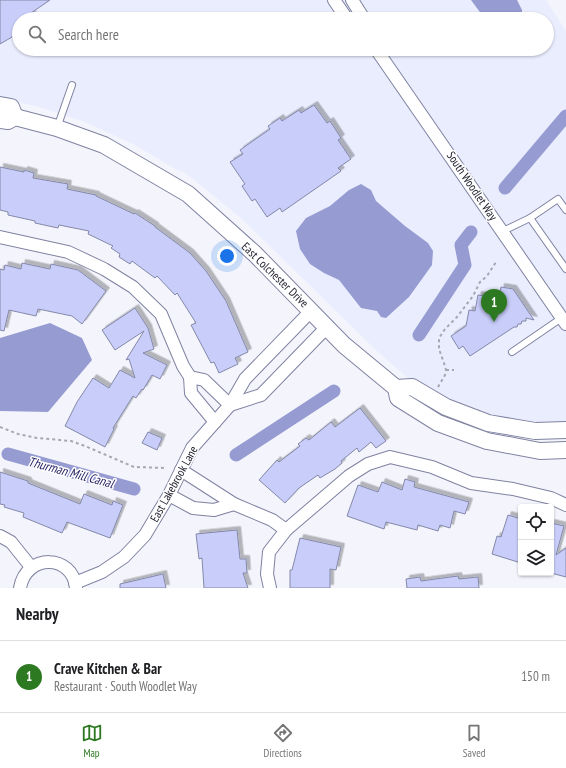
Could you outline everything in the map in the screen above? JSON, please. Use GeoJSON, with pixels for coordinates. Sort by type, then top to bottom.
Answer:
{"type":"FeatureCollection","features":[{"type":"Feature","properties":{"kind":"street"},"geometry":{"type":"LineString","coordinates":[[334,0],[342,12]]}},
{"type":"Feature","properties":{"kind":"street"},"geometry":{"type":"LineString","coordinates":[[352,0],[360,12]]}},
{"type":"Feature","properties":{"kind":"street","name":"South Woodlet Way"},"geometry":{"type":"LineString","coordinates":[[381,56],[565,320]]}},
{"type":"Feature","properties":{"kind":"street","name":"East Colchester Drive"},"geometry":{"type":"LineString","coordinates":[[0,105],[11,107],[8,118],[57,128],[104,145],[188,194],[255,254],[344,345],[396,388],[398,398],[438,423],[487,441],[540,450],[566,450]]}},
{"type":"Feature","properties":{"kind":"street"},"geometry":{"type":"LineString","coordinates":[[0,237],[68,252],[104,268],[133,287],[160,314],[183,366],[190,377],[190,393],[216,422]]}},
{"type":"Feature","properties":{"kind":"street","name":"East Lakebrook Lane"},"geometry":{"type":"LineString","coordinates":[[76,586],[102,572],[124,556],[145,535],[169,495],[192,448],[230,405],[245,378],[311,311]]}},
{"type":"Feature","properties":{"kind":"street"},"geometry":{"type":"LineString","coordinates":[[190,377],[204,380],[230,405],[261,395],[327,327]]}},
{"type":"Feature","properties":{"kind":"street"},"geometry":{"type":"LineString","coordinates":[[396,388],[412,387],[446,407],[488,423],[535,431],[566,430]]}},
{"type":"Feature","properties":{"kind":"street"},"geometry":{"type":"LineString","coordinates":[[270,588],[267,574],[269,552],[286,530],[349,476],[368,464],[390,457],[432,467],[471,483],[513,489],[551,498],[566,505]]}},
{"type":"Feature","properties":{"kind":"street"},"geometry":{"type":"LineString","coordinates":[[181,470],[234,504],[272,520],[286,530]]}},
{"type":"Feature","properties":{"kind":"street"},"geometry":{"type":"LineString","coordinates":[[169,495],[193,508],[214,510],[234,504]]}},
{"type":"Feature","properties":{"kind":"street"},"geometry":{"type":"LineString","coordinates":[[0,536],[11,542],[31,567]]}},
{"type":"Feature","properties":{"kind":"street"},"geometry":{"type":"LineString","coordinates":[[20,588],[21,581],[25,573],[31,567],[40,563],[49,562],[57,563],[66,568],[72,575],[76,586]]}},
{"type":"Feature","properties":{"kind":"lane"},"geometry":{"type":"LineString","coordinates":[[57,128],[72,86]]}},
{"type":"Feature","properties":{"kind":"lane"},"geometry":{"type":"LineString","coordinates":[[502,231],[530,218],[558,199],[566,210]]}},
{"type":"Feature","properties":{"kind":"lane"},"geometry":{"type":"LineString","coordinates":[[530,218],[566,269]]}},
{"type":"Feature","properties":{"kind":"lane"},"geometry":{"type":"LineString","coordinates":[[512,352],[565,320]]}},
{"type":"Feature","properties":{"kind":"path"},"geometry":{"type":"LineString","coordinates":[[436,392],[446,370],[446,366],[439,349],[439,338],[473,296],[480,282],[487,276],[496,262]]}},
{"type":"Feature","properties":{"kind":"path"},"geometry":{"type":"LineString","coordinates":[[446,370],[454,370]]}},
{"type":"Feature","properties":{"kind":"path"},"geometry":{"type":"LineString","coordinates":[[0,427],[18,434],[37,438],[71,441],[134,467],[143,466],[166,468]]}},
{"type":"Feature","properties":{"kind":"shaded area"},"geometry":{"type":"Polygon","coordinates":[[[0,0],[546,0],[554,12],[12,12],[12,56],[554,56],[554,12],[566,31],[566,424],[551,426],[467,412],[418,387],[378,352],[243,220],[184,172],[177,170],[133,144],[82,121],[36,106],[0,99],[0,0]]]}},
{"type":"Feature","properties":{"kind":"water"},"geometry":{"type":"Polygon","coordinates":[[[471,0],[517,0],[522,10],[522,12],[480,12],[471,0]]]}},
{"type":"Feature","properties":{"kind":"water"},"geometry":{"type":"Polygon","coordinates":[[[361,184],[371,190],[376,201],[405,226],[428,243],[433,251],[432,265],[409,297],[386,318],[381,317],[377,311],[361,308],[339,280],[310,264],[300,249],[296,231],[306,218],[330,206],[349,190],[361,184]]]}},
{"type":"Feature","properties":{"kind":"water"},"geometry":{"type":"Polygon","coordinates":[[[50,323],[82,338],[92,360],[48,412],[0,411],[0,338],[50,323]]]}},
{"type":"Feature","properties":{"kind":"building"},"geometry":{"type":"Polygon","coordinates":[[[0,0],[50,0],[32,12],[12,12],[12,37],[0,44],[0,0]]]}},
{"type":"Feature","properties":{"kind":"building"},"geometry":{"type":"Polygon","coordinates":[[[314,105],[327,123],[330,121],[341,138],[338,140],[351,159],[338,168],[341,171],[282,212],[280,208],[267,217],[255,199],[252,201],[242,186],[245,184],[230,162],[243,154],[240,150],[270,129],[268,126],[280,118],[282,121],[299,110],[301,113],[314,105]]]}},
{"type":"Feature","properties":{"kind":"building"},"geometry":{"type":"Polygon","coordinates":[[[0,167],[24,172],[24,170],[34,173],[33,178],[68,184],[67,189],[96,195],[134,214],[135,213],[155,226],[190,253],[206,271],[226,301],[248,352],[235,358],[238,364],[219,373],[214,362],[211,363],[191,325],[196,323],[177,293],[175,295],[157,276],[155,278],[132,261],[130,264],[119,257],[120,254],[111,248],[113,246],[88,234],[89,231],[59,225],[58,228],[35,223],[35,221],[8,215],[8,212],[0,210],[0,167]]]}},
{"type":"Feature","properties":{"kind":"building"},"geometry":{"type":"Polygon","coordinates":[[[22,263],[50,269],[51,264],[78,270],[106,291],[82,324],[72,316],[38,309],[36,316],[9,310],[4,331],[0,330],[0,269],[4,270],[5,265],[21,269],[22,263]]]}},
{"type":"Feature","properties":{"kind":"building"},"geometry":{"type":"Polygon","coordinates":[[[501,287],[513,289],[534,320],[526,318],[526,321],[522,321],[517,327],[514,327],[470,356],[463,346],[459,349],[451,336],[466,326],[469,310],[475,311],[478,295],[499,298],[501,287]]]}},
{"type":"Feature","properties":{"kind":"building"},"geometry":{"type":"Polygon","coordinates":[[[135,308],[148,328],[154,349],[143,353],[167,365],[160,379],[152,375],[136,398],[133,396],[113,428],[114,429],[105,447],[65,426],[77,402],[93,378],[109,388],[120,370],[135,378],[129,359],[126,360],[144,331],[115,350],[102,330],[135,308]]]}},
{"type":"Feature","properties":{"kind":"building"},"geometry":{"type":"Polygon","coordinates":[[[360,408],[386,441],[376,448],[371,442],[359,452],[357,448],[341,461],[342,463],[335,469],[320,478],[318,475],[299,488],[285,503],[259,480],[277,460],[279,462],[300,446],[298,444],[306,438],[309,440],[331,422],[335,427],[360,408]]]}},
{"type":"Feature","properties":{"kind":"building"},"geometry":{"type":"Polygon","coordinates":[[[148,432],[162,438],[157,450],[142,443],[148,432]]]}},
{"type":"Feature","properties":{"kind":"building"},"geometry":{"type":"Polygon","coordinates":[[[0,472],[28,481],[28,483],[80,504],[84,494],[112,505],[113,501],[123,505],[110,538],[67,522],[62,533],[23,517],[24,513],[4,507],[5,505],[0,504],[0,472]]]}},
{"type":"Feature","properties":{"kind":"building"},"geometry":{"type":"Polygon","coordinates":[[[405,479],[415,482],[414,487],[469,502],[465,514],[454,511],[450,528],[440,525],[438,531],[418,525],[417,530],[386,522],[384,529],[347,516],[358,485],[378,492],[382,482],[402,490],[405,479]]]}},
{"type":"Feature","properties":{"kind":"building"},"geometry":{"type":"Polygon","coordinates":[[[508,515],[518,518],[518,562],[492,554],[497,536],[501,537],[508,515]]]}},
{"type":"Feature","properties":{"kind":"building"},"geometry":{"type":"Polygon","coordinates":[[[554,524],[564,526],[556,555],[566,548],[566,577],[554,574],[554,524]]]}},
{"type":"Feature","properties":{"kind":"building"},"geometry":{"type":"Polygon","coordinates":[[[237,530],[240,559],[246,559],[247,573],[243,573],[248,588],[204,588],[202,558],[199,559],[196,534],[237,530]]]}},
{"type":"Feature","properties":{"kind":"building"},"geometry":{"type":"Polygon","coordinates":[[[300,538],[341,547],[336,570],[330,569],[330,588],[290,588],[290,570],[292,570],[300,538]]]}},
{"type":"Feature","properties":{"kind":"building"},"geometry":{"type":"Polygon","coordinates":[[[163,574],[166,588],[120,588],[120,584],[163,574]]]}},
{"type":"Feature","properties":{"kind":"building"},"geometry":{"type":"Polygon","coordinates":[[[458,576],[459,579],[478,577],[479,588],[407,588],[406,579],[420,577],[421,581],[458,576]]]}},
{"type":"Feature","properties":{"kind":"waterway","name":"Thurman Mill Canal"},"geometry":{"type":"LineString","coordinates":[[505,188],[566,116]]}},
{"type":"Feature","properties":{"kind":"waterway","name":"Thurman Mill Canal"},"geometry":{"type":"LineString","coordinates":[[419,335],[465,265],[461,245],[471,232]]}},
{"type":"Feature","properties":{"kind":"waterway","name":"Thurman Mill Canal"},"geometry":{"type":"LineString","coordinates":[[236,455],[334,391]]}},
{"type":"Feature","properties":{"kind":"waterway","name":"Thurman Mill Canal"},"geometry":{"type":"LineString","coordinates":[[8,454],[134,489]]}},
{"type":"Feature","properties":{"kind":"place","name":"Crave Kitchen & Bar"},"geometry":{"type":"Point","coordinates":[494,322]}}]}
